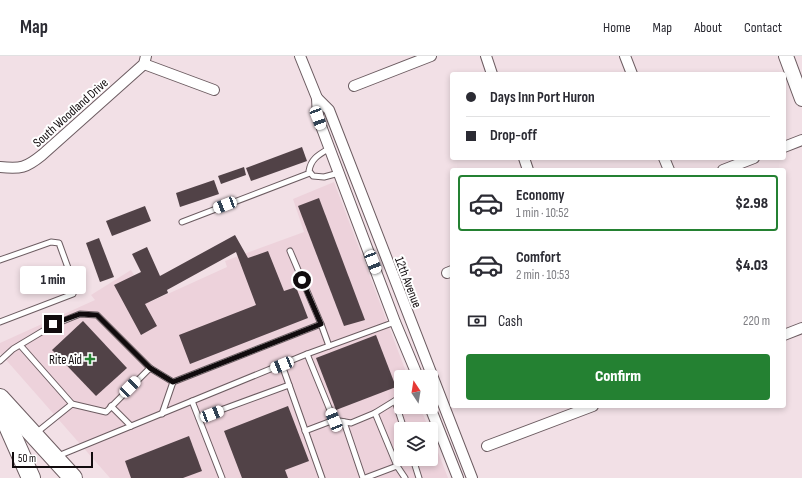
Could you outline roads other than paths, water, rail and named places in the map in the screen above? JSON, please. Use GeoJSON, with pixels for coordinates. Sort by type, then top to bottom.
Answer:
{"type":"FeatureCollection","features":[{"type":"Feature","properties":{"kind":"highway"},"geometry":{"type":"LineString","coordinates":[[0,398],[73,478]]}},
{"type":"Feature","properties":{"kind":"highway"},"geometry":{"type":"LineString","coordinates":[[0,408],[20,450],[31,478]]}},
{"type":"Feature","properties":{"kind":"street","name":"12th Avenue"},"geometry":{"type":"LineString","coordinates":[[300,56],[318,98],[329,110],[472,478]]}},
{"type":"Feature","properties":{"kind":"street"},"geometry":{"type":"LineString","coordinates":[[354,86],[431,56]]}},
{"type":"Feature","properties":{"kind":"street"},"geometry":{"type":"LineString","coordinates":[[486,56],[491,72]]}},
{"type":"Feature","properties":{"kind":"street"},"geometry":{"type":"LineString","coordinates":[[625,56],[631,72]]}},
{"type":"Feature","properties":{"kind":"street"},"geometry":{"type":"LineString","coordinates":[[786,56],[802,99]]}},
{"type":"Feature","properties":{"kind":"street"},"geometry":{"type":"LineString","coordinates":[[145,60],[214,90]]}},
{"type":"Feature","properties":{"kind":"street","name":"South Woodland Drive"},"geometry":{"type":"LineString","coordinates":[[0,167],[14,168],[30,165],[145,60]]}},
{"type":"Feature","properties":{"kind":"street","name":"12th Avenue"},"geometry":{"type":"LineString","coordinates":[[318,98],[318,118],[415,370]]}},
{"type":"Feature","properties":{"kind":"street"},"geometry":{"type":"LineString","coordinates":[[786,146],[802,140]]}},
{"type":"Feature","properties":{"kind":"street"},"geometry":{"type":"LineString","coordinates":[[728,168],[749,160]]}},
{"type":"Feature","properties":{"kind":"street"},"geometry":{"type":"LineString","coordinates":[[786,334],[802,328]]}},
{"type":"Feature","properties":{"kind":"street"},"geometry":{"type":"LineString","coordinates":[[487,446],[588,408]]}},
{"type":"Feature","properties":{"kind":"street"},"geometry":{"type":"LineString","coordinates":[[433,414],[458,478]]}},
{"type":"Feature","properties":{"kind":"lane"},"geometry":{"type":"LineString","coordinates":[[310,173],[310,164],[316,157],[330,148]]}},
{"type":"Feature","properties":{"kind":"lane"},"geometry":{"type":"LineString","coordinates":[[310,173],[313,176],[324,177],[339,173]]}},
{"type":"Feature","properties":{"kind":"lane"},"geometry":{"type":"LineString","coordinates":[[182,222],[310,173]]}},
{"type":"Feature","properties":{"kind":"lane"},"geometry":{"type":"LineString","coordinates":[[0,260],[51,242],[59,243],[75,287],[73,294],[0,322]]}},
{"type":"Feature","properties":{"kind":"lane"},"geometry":{"type":"LineString","coordinates":[[290,251],[329,346]]}},
{"type":"Feature","properties":{"kind":"lane"},"geometry":{"type":"LineString","coordinates":[[0,361],[20,345],[53,324],[80,314],[97,315],[150,368],[173,382]]}},
{"type":"Feature","properties":{"kind":"lane"},"geometry":{"type":"LineString","coordinates":[[55,458],[307,354],[396,322]]}},
{"type":"Feature","properties":{"kind":"lane"},"geometry":{"type":"LineString","coordinates":[[162,414],[173,382],[321,324]]}},
{"type":"Feature","properties":{"kind":"lane"},"geometry":{"type":"LineString","coordinates":[[20,345],[72,404],[106,412],[150,368]]}},
{"type":"Feature","properties":{"kind":"lane"},"geometry":{"type":"LineString","coordinates":[[307,354],[334,420]]}},
{"type":"Feature","properties":{"kind":"lane"},"geometry":{"type":"LineString","coordinates":[[282,365],[322,478]]}},
{"type":"Feature","properties":{"kind":"lane"},"geometry":{"type":"LineString","coordinates":[[199,418],[289,385]]}},
{"type":"Feature","properties":{"kind":"lane"},"geometry":{"type":"LineString","coordinates":[[192,401],[222,478]]}},
{"type":"Feature","properties":{"kind":"lane"},"geometry":{"type":"LineString","coordinates":[[305,431],[334,420],[351,423],[375,414],[394,402]]}},
{"type":"Feature","properties":{"kind":"lane"},"geometry":{"type":"LineString","coordinates":[[34,435],[72,404]]}},
{"type":"Feature","properties":{"kind":"lane"},"geometry":{"type":"LineString","coordinates":[[111,406],[131,426]]}},
{"type":"Feature","properties":{"kind":"lane"},"geometry":{"type":"LineString","coordinates":[[375,414],[394,459]]}},
{"type":"Feature","properties":{"kind":"lane"},"geometry":{"type":"LineString","coordinates":[[344,422],[364,478],[397,466],[405,478]]}},
{"type":"Feature","properties":{"kind":"lane"},"geometry":{"type":"LineString","coordinates":[[415,466],[419,478]]}},
{"type":"Feature","properties":{"kind":"place","name":"Rite Aid"},"geometry":{"type":"Point","coordinates":[90,359]}}]}
